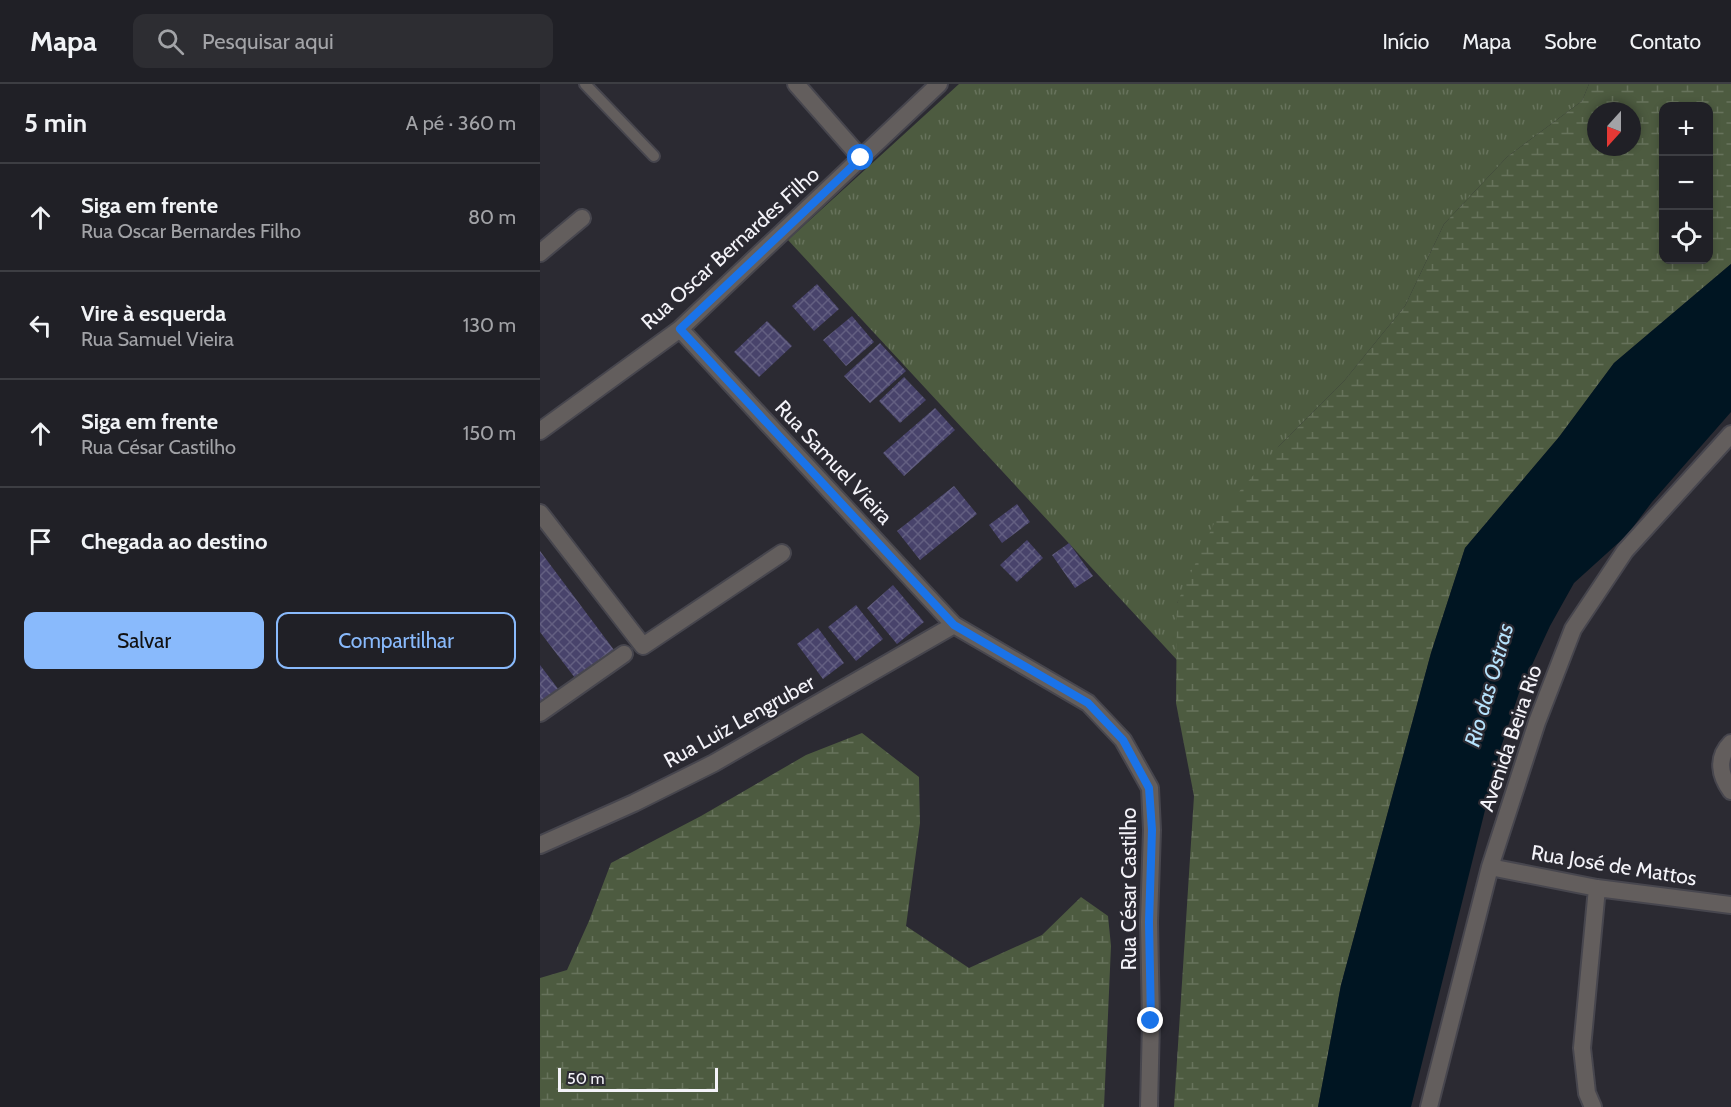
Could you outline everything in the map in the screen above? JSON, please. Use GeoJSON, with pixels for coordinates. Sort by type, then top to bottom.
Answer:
{"type":"FeatureCollection","features":[{"type":"Feature","properties":{"kind":"street"},"geometry":{"type":"LineString","coordinates":[[796,84],[861,158]]}},
{"type":"Feature","properties":{"kind":"street","name":"Rua Oscar Bernardes Filho"},"geometry":{"type":"LineString","coordinates":[[540,431],[680,329],[939,84]]}},
{"type":"Feature","properties":{"kind":"street"},"geometry":{"type":"LineString","coordinates":[[540,253],[582,218]]}},
{"type":"Feature","properties":{"kind":"street","name":"Rua Samuel Vieira"},"geometry":{"type":"LineString","coordinates":[[680,329],[954,625]]}},
{"type":"Feature","properties":{"kind":"street","name":"Avenida Beira Rio"},"geometry":{"type":"LineString","coordinates":[[1429,1107],[1490,867],[1537,722],[1572,629],[1625,551],[1731,434]]}},
{"type":"Feature","properties":{"kind":"street"},"geometry":{"type":"LineString","coordinates":[[540,513],[642,646],[782,553]]}},
{"type":"Feature","properties":{"kind":"street","name":"Rua Luiz Lengruber"},"geometry":{"type":"LineString","coordinates":[[540,845],[634,803],[714,763],[954,625]]}},
{"type":"Feature","properties":{"kind":"street","name":"Rua César Castilho"},"geometry":{"type":"LineString","coordinates":[[954,625],[1088,703],[1123,740],[1149,788],[1152,830],[1149,922],[1151,1032],[1149,1107]]}},
{"type":"Feature","properties":{"kind":"street"},"geometry":{"type":"LineString","coordinates":[[540,713],[624,654]]}},
{"type":"Feature","properties":{"kind":"street"},"geometry":{"type":"LineString","coordinates":[[1731,743],[1721,764],[1723,779],[1731,791]]}},
{"type":"Feature","properties":{"kind":"street","name":"Rua José de Mattos"},"geometry":{"type":"LineString","coordinates":[[1490,867],[1597,888],[1731,905]]}},
{"type":"Feature","properties":{"kind":"street"},"geometry":{"type":"LineString","coordinates":[[1593,1107],[1587,1093],[1582,1048],[1597,888]]}},
{"type":"Feature","properties":{"kind":"lane"},"geometry":{"type":"LineString","coordinates":[[585,84],[654,156]]}},
{"type":"Feature","properties":{"kind":"green space"},"geometry":{"type":"Polygon","coordinates":[[[959,84],[1589,84],[1582,101],[1507,157],[1444,224],[1405,306],[1344,381],[1279,446],[1177,603],[1177,660],[788,240],[959,84]]]}},
{"type":"Feature","properties":{"kind":"green space"},"geometry":{"type":"Polygon","coordinates":[[[1589,84],[1731,84],[1731,264],[1614,363],[1559,437],[1465,548],[1431,653],[1341,985],[1318,1107],[1174,1107],[1194,796],[1176,703],[1177,603],[1217,517],[1279,446],[1344,381],[1405,306],[1444,224],[1507,157],[1582,101],[1589,84]]]}},
{"type":"Feature","properties":{"kind":"green space"},"geometry":{"type":"Polygon","coordinates":[[[862,733],[919,777],[920,823],[906,926],[969,968],[1042,935],[1081,897],[1108,916],[1111,946],[1104,1107],[540,1107],[540,978],[567,970],[611,863],[701,816],[806,755],[862,733]]]}},
{"type":"Feature","properties":{"kind":"water","name":"Rio das Ostras"},"geometry":{"type":"Polygon","coordinates":[[[1731,264],[1731,412],[1652,502],[1627,535],[1574,583],[1550,626],[1519,693],[1500,750],[1411,1107],[1318,1107],[1341,985],[1431,653],[1465,548],[1559,437],[1614,363],[1731,264]]]}},
{"type":"Feature","properties":{"kind":"building"},"geometry":{"type":"Polygon","coordinates":[[[817,284],[839,309],[814,331],[792,306],[817,284]]]}},
{"type":"Feature","properties":{"kind":"building"},"geometry":{"type":"Polygon","coordinates":[[[852,316],[874,342],[846,366],[823,340],[852,316]]]}},
{"type":"Feature","properties":{"kind":"building"},"geometry":{"type":"Polygon","coordinates":[[[767,321],[792,346],[759,377],[734,352],[767,321]]]}},
{"type":"Feature","properties":{"kind":"building"},"geometry":{"type":"Polygon","coordinates":[[[880,343],[906,371],[870,403],[844,376],[880,343]]]}},
{"type":"Feature","properties":{"kind":"building"},"geometry":{"type":"Polygon","coordinates":[[[904,377],[926,400],[900,423],[879,401],[904,377]]]}},
{"type":"Feature","properties":{"kind":"building"},"geometry":{"type":"Polygon","coordinates":[[[935,408],[955,430],[904,476],[883,453],[935,408]]]}},
{"type":"Feature","properties":{"kind":"building"},"geometry":{"type":"Polygon","coordinates":[[[954,486],[977,514],[920,560],[897,531],[954,486]]]}},
{"type":"Feature","properties":{"kind":"building"},"geometry":{"type":"Polygon","coordinates":[[[1017,504],[1030,522],[1002,543],[989,525],[1017,504]]]}},
{"type":"Feature","properties":{"kind":"building"},"geometry":{"type":"Polygon","coordinates":[[[1027,540],[1043,558],[1017,582],[1000,565],[1027,540]]]}},
{"type":"Feature","properties":{"kind":"building"},"geometry":{"type":"Polygon","coordinates":[[[1069,543],[1093,576],[1075,588],[1052,555],[1069,543]]]}},
{"type":"Feature","properties":{"kind":"building"},"geometry":{"type":"Polygon","coordinates":[[[540,551],[614,650],[575,678],[540,632],[540,551]]]}},
{"type":"Feature","properties":{"kind":"building"},"geometry":{"type":"Polygon","coordinates":[[[893,585],[924,622],[897,644],[867,608],[893,585]]]}},
{"type":"Feature","properties":{"kind":"building"},"geometry":{"type":"Polygon","coordinates":[[[856,605],[883,639],[856,661],[828,627],[856,605]]]}},
{"type":"Feature","properties":{"kind":"building"},"geometry":{"type":"Polygon","coordinates":[[[818,628],[844,663],[823,679],[797,644],[818,628]]]}},
{"type":"Feature","properties":{"kind":"building"},"geometry":{"type":"Polygon","coordinates":[[[540,665],[562,694],[540,710],[540,665]]]}},
{"type":"Feature","properties":{"kind":"route"},"geometry":{"type":"LineString","coordinates":[[861,158],[680,329],[954,625],[1088,703],[1123,740],[1149,788],[1152,830],[1149,922],[1151,1021]]}}]}
